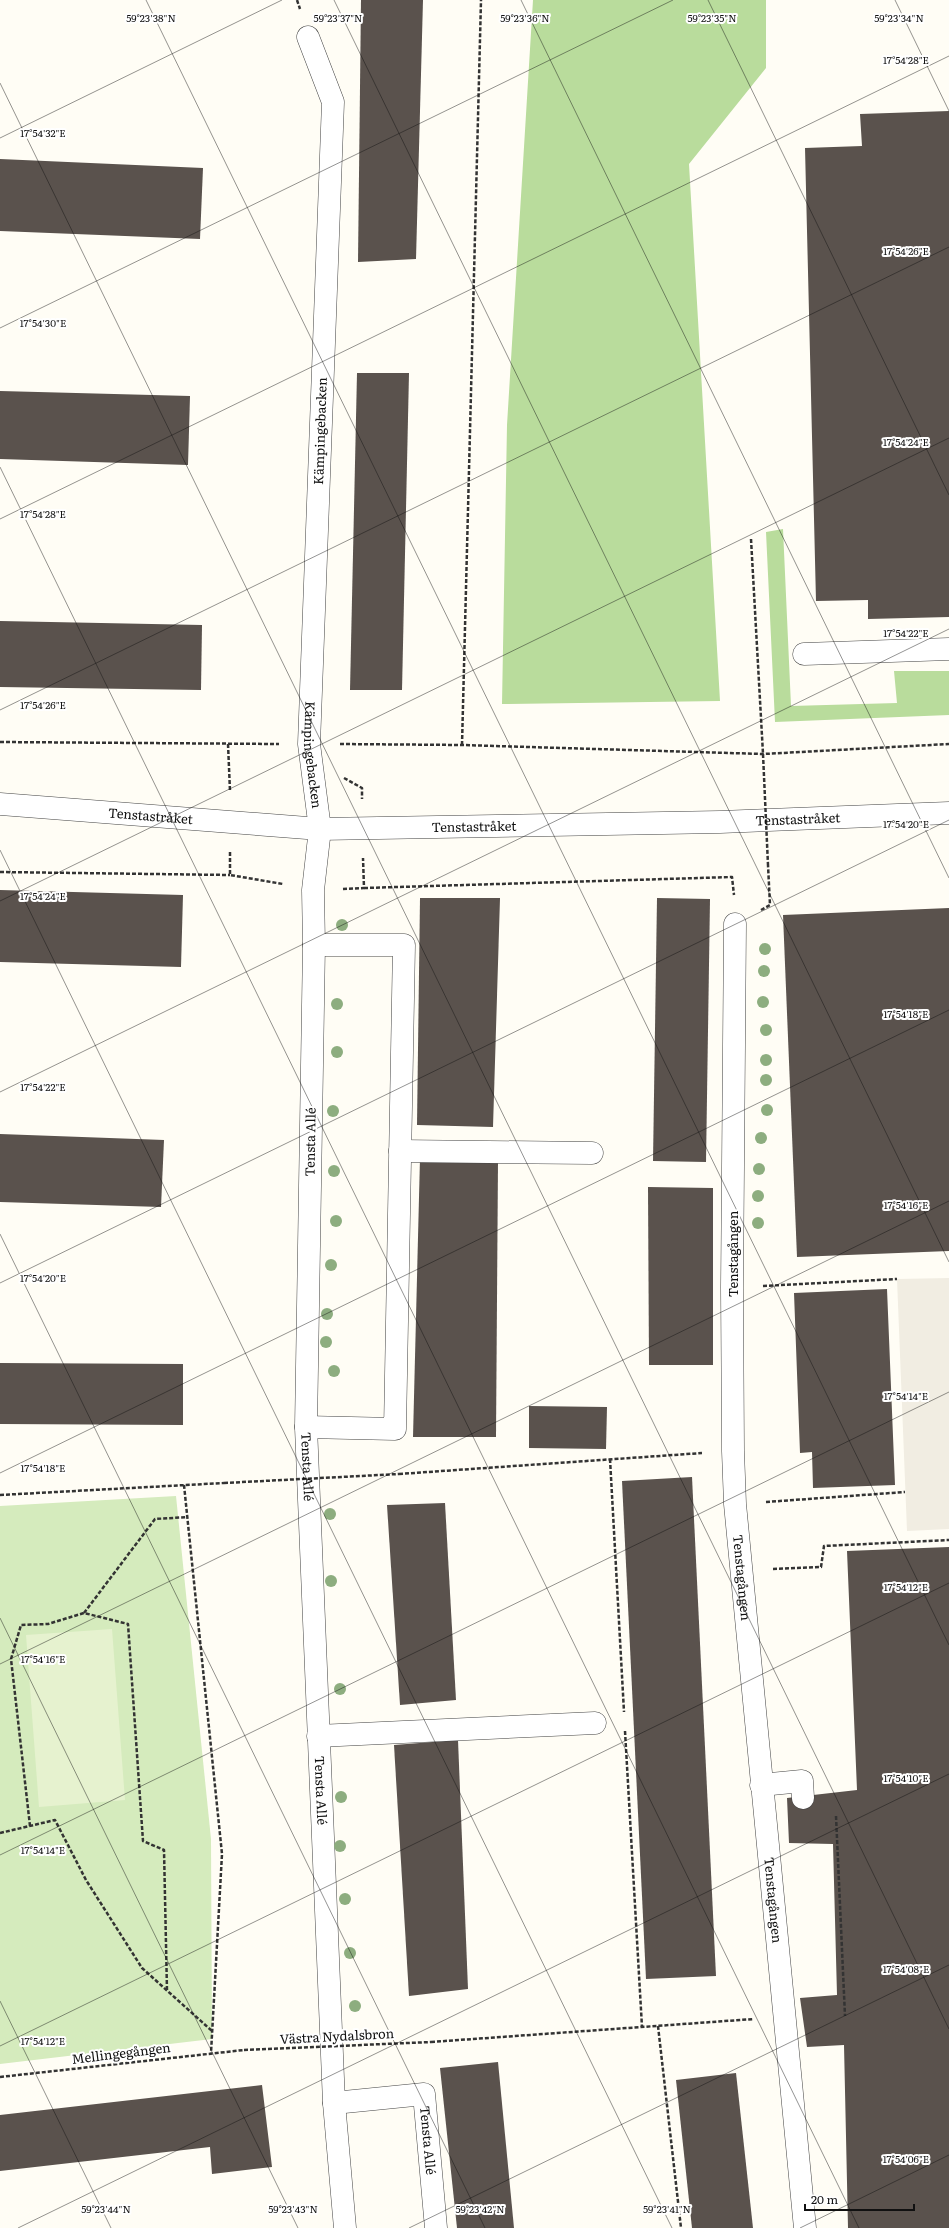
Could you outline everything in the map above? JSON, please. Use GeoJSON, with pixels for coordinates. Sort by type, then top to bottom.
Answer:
{"type":"FeatureCollection","features":[{"type":"Feature","properties":{"kind":"street","name":"Kämpingebacken"},"geometry":{"type":"LineString","coordinates":[[308,37],[333,102],[319,744],[320,829]]}},
{"type":"Feature","properties":{"kind":"street"},"geometry":{"type":"LineString","coordinates":[[804,654],[949,649]]}},
{"type":"Feature","properties":{"kind":"street","name":"Tenstastråket"},"geometry":{"type":"LineString","coordinates":[[0,804],[320,829],[720,822],[949,813]]}},
{"type":"Feature","properties":{"kind":"street","name":"Tensta Allé"},"geometry":{"type":"LineString","coordinates":[[320,829],[313,890],[314,945],[306,1427],[334,2103],[346,2228]]}},
{"type":"Feature","properties":{"kind":"street","name":"Tenstagången"},"geometry":{"type":"LineString","coordinates":[[735,924],[732,1288],[733,1451],[735,1504],[783,2017],[805,2228]]}},
{"type":"Feature","properties":{"kind":"street"},"geometry":{"type":"LineString","coordinates":[[306,1427],[395,1429],[404,946],[314,945]]}},
{"type":"Feature","properties":{"kind":"street"},"geometry":{"type":"LineString","coordinates":[[400,1151],[592,1154]]}},
{"type":"Feature","properties":{"kind":"street"},"geometry":{"type":"LineString","coordinates":[[318,1736],[595,1723]]}},
{"type":"Feature","properties":{"kind":"street"},"geometry":{"type":"LineString","coordinates":[[761,1785],[802,1781],[803,1798]]}},
{"type":"Feature","properties":{"kind":"street","name":"Tensta Allé"},"geometry":{"type":"LineString","coordinates":[[334,2103],[424,2094],[436,2228]]}},
{"type":"Feature","properties":{"kind":"path"},"geometry":{"type":"LineString","coordinates":[[462,745],[481,0]]}},
{"type":"Feature","properties":{"kind":"path"},"geometry":{"type":"LineString","coordinates":[[364,888],[732,877],[735,924],[770,905],[751,539]]}},
{"type":"Feature","properties":{"kind":"path"},"geometry":{"type":"LineString","coordinates":[[0,742],[462,745],[763,754],[949,744]]}},
{"type":"Feature","properties":{"kind":"path"},"geometry":{"type":"LineString","coordinates":[[0,872],[230,875]]}},
{"type":"Feature","properties":{"kind":"path"},"geometry":{"type":"LineString","coordinates":[[732,1288],[897,1279]]}},
{"type":"Feature","properties":{"kind":"path"},"geometry":{"type":"LineString","coordinates":[[0,1495],[399,1474],[733,1451]]}},
{"type":"Feature","properties":{"kind":"path"},"geometry":{"type":"LineString","coordinates":[[610,1459],[625,1720]]}},
{"type":"Feature","properties":{"kind":"path"},"geometry":{"type":"LineString","coordinates":[[184,1485],[222,1854],[211,2053]]}},
{"type":"Feature","properties":{"kind":"path"},"geometry":{"type":"LineString","coordinates":[[735,1504],[905,1492]]}},
{"type":"Feature","properties":{"kind":"path"},"geometry":{"type":"LineString","coordinates":[[84,1613],[155,1520],[188,1516]]}},
{"type":"Feature","properties":{"kind":"path"},"geometry":{"type":"LineString","coordinates":[[741,1572],[821,1567],[824,1546],[949,1540]]}},
{"type":"Feature","properties":{"kind":"path"},"geometry":{"type":"LineString","coordinates":[[30,1826],[11,1659],[22,1625],[48,1624],[84,1613],[128,1624],[142,1841],[164,1850],[167,1991]]}},
{"type":"Feature","properties":{"kind":"path"},"geometry":{"type":"LineString","coordinates":[[625,1728],[642,2027]]}},
{"type":"Feature","properties":{"kind":"path"},"geometry":{"type":"LineString","coordinates":[[836,1816],[845,2016]]}},
{"type":"Feature","properties":{"kind":"path"},"geometry":{"type":"LineString","coordinates":[[0,1833],[56,1820],[86,1880],[138,1961],[167,1991],[212,2031]]}},
{"type":"Feature","properties":{"kind":"path","name":"Västra Nydalsbron"},"geometry":{"type":"LineString","coordinates":[[244,2050],[431,2042],[783,2017]]}},
{"type":"Feature","properties":{"kind":"path"},"geometry":{"type":"LineString","coordinates":[[658,2026],[681,2228]]}},
{"type":"Feature","properties":{"kind":"path","name":"Mellingegången"},"geometry":{"type":"LineString","coordinates":[[0,2077],[244,2050]]}},
{"type":"Feature","properties":{"kind":"green space"},"geometry":{"type":"Polygon","coordinates":[[[533,0],[766,0],[766,68],[689,164],[720,701],[502,704],[507,425],[533,0]]]}},
{"type":"Feature","properties":{"kind":"green space"},"geometry":{"type":"Polygon","coordinates":[[[783,529],[791,706],[897,703],[894,671],[949,671],[949,715],[775,722],[766,532],[783,529]]]}},
{"type":"Feature","properties":{"kind":"green space"},"geometry":{"type":"Polygon","coordinates":[[[176,1496],[211,1839],[212,2039],[0,2064],[0,1506],[176,1496]]]}},
{"type":"Feature","properties":{"kind":"green space"},"geometry":{"type":"Polygon","coordinates":[[[112,1629],[125,1800],[39,1807],[26,1635],[112,1629]]]}},
{"type":"Feature","properties":{"kind":"shaded area"},"geometry":{"type":"Polygon","coordinates":[[[949,1278],[949,1529],[907,1531],[897,1279],[949,1278]]]}},
{"type":"Feature","properties":{"kind":"building"},"geometry":{"type":"Polygon","coordinates":[[[361,0],[423,0],[416,259],[358,262],[361,0]]]}},
{"type":"Feature","properties":{"kind":"building"},"geometry":{"type":"Polygon","coordinates":[[[949,111],[949,617],[868,619],[868,600],[816,601],[805,148],[862,146],[860,114],[949,111]]]}},
{"type":"Feature","properties":{"kind":"building"},"geometry":{"type":"Polygon","coordinates":[[[0,159],[203,168],[200,239],[0,231],[0,159]]]}},
{"type":"Feature","properties":{"kind":"building"},"geometry":{"type":"Polygon","coordinates":[[[357,373],[409,373],[402,690],[350,690],[357,373]]]}},
{"type":"Feature","properties":{"kind":"building"},"geometry":{"type":"Polygon","coordinates":[[[0,391],[190,396],[188,465],[0,459],[0,391]]]}},
{"type":"Feature","properties":{"kind":"building"},"geometry":{"type":"Polygon","coordinates":[[[0,621],[202,625],[201,690],[0,687],[0,621]]]}},
{"type":"Feature","properties":{"kind":"building"},"geometry":{"type":"Polygon","coordinates":[[[0,890],[183,895],[181,967],[0,962],[0,890]]]}},
{"type":"Feature","properties":{"kind":"building"},"geometry":{"type":"Polygon","coordinates":[[[420,898],[500,898],[493,1127],[417,1125],[420,898]]]}},
{"type":"Feature","properties":{"kind":"building"},"geometry":{"type":"Polygon","coordinates":[[[657,898],[710,899],[706,1162],[653,1161],[657,898]]]}},
{"type":"Feature","properties":{"kind":"building"},"geometry":{"type":"Polygon","coordinates":[[[949,908],[949,1251],[797,1257],[783,915],[949,908]]]}},
{"type":"Feature","properties":{"kind":"building"},"geometry":{"type":"Polygon","coordinates":[[[0,1134],[164,1140],[161,1207],[0,1202],[0,1134]]]}},
{"type":"Feature","properties":{"kind":"building"},"geometry":{"type":"Polygon","coordinates":[[[420,1158],[498,1161],[496,1437],[413,1437],[420,1158]]]}},
{"type":"Feature","properties":{"kind":"building"},"geometry":{"type":"Polygon","coordinates":[[[648,1187],[713,1188],[713,1365],[649,1365],[648,1187]]]}},
{"type":"Feature","properties":{"kind":"building"},"geometry":{"type":"Polygon","coordinates":[[[887,1289],[895,1485],[813,1488],[812,1452],[800,1453],[794,1293],[887,1289]]]}},
{"type":"Feature","properties":{"kind":"building"},"geometry":{"type":"Polygon","coordinates":[[[0,1363],[183,1364],[183,1425],[0,1424],[0,1363]]]}},
{"type":"Feature","properties":{"kind":"building"},"geometry":{"type":"Polygon","coordinates":[[[529,1406],[607,1407],[606,1449],[529,1448],[529,1406]]]}},
{"type":"Feature","properties":{"kind":"building"},"geometry":{"type":"Polygon","coordinates":[[[692,1477],[716,1976],[646,1979],[622,1481],[692,1477]]]}},
{"type":"Feature","properties":{"kind":"building"},"geometry":{"type":"Polygon","coordinates":[[[445,1503],[456,1700],[400,1705],[387,1505],[445,1503]]]}},
{"type":"Feature","properties":{"kind":"building"},"geometry":{"type":"Polygon","coordinates":[[[949,1547],[949,2228],[848,2228],[844,2045],[807,2047],[800,1998],[837,1995],[833,1844],[789,1843],[787,1798],[857,1790],[847,1551],[949,1547]]]}},
{"type":"Feature","properties":{"kind":"building"},"geometry":{"type":"Polygon","coordinates":[[[458,1740],[468,1989],[409,1996],[394,1745],[458,1740]]]}},
{"type":"Feature","properties":{"kind":"building"},"geometry":{"type":"Polygon","coordinates":[[[498,2062],[514,2228],[457,2228],[440,2068],[498,2062]]]}},
{"type":"Feature","properties":{"kind":"building"},"geometry":{"type":"Polygon","coordinates":[[[736,2073],[753,2228],[692,2228],[676,2080],[736,2073]]]}},
{"type":"Feature","properties":{"kind":"building"},"geometry":{"type":"Polygon","coordinates":[[[262,2085],[272,2167],[212,2174],[210,2147],[0,2171],[0,2115],[262,2085]]]}}]}
